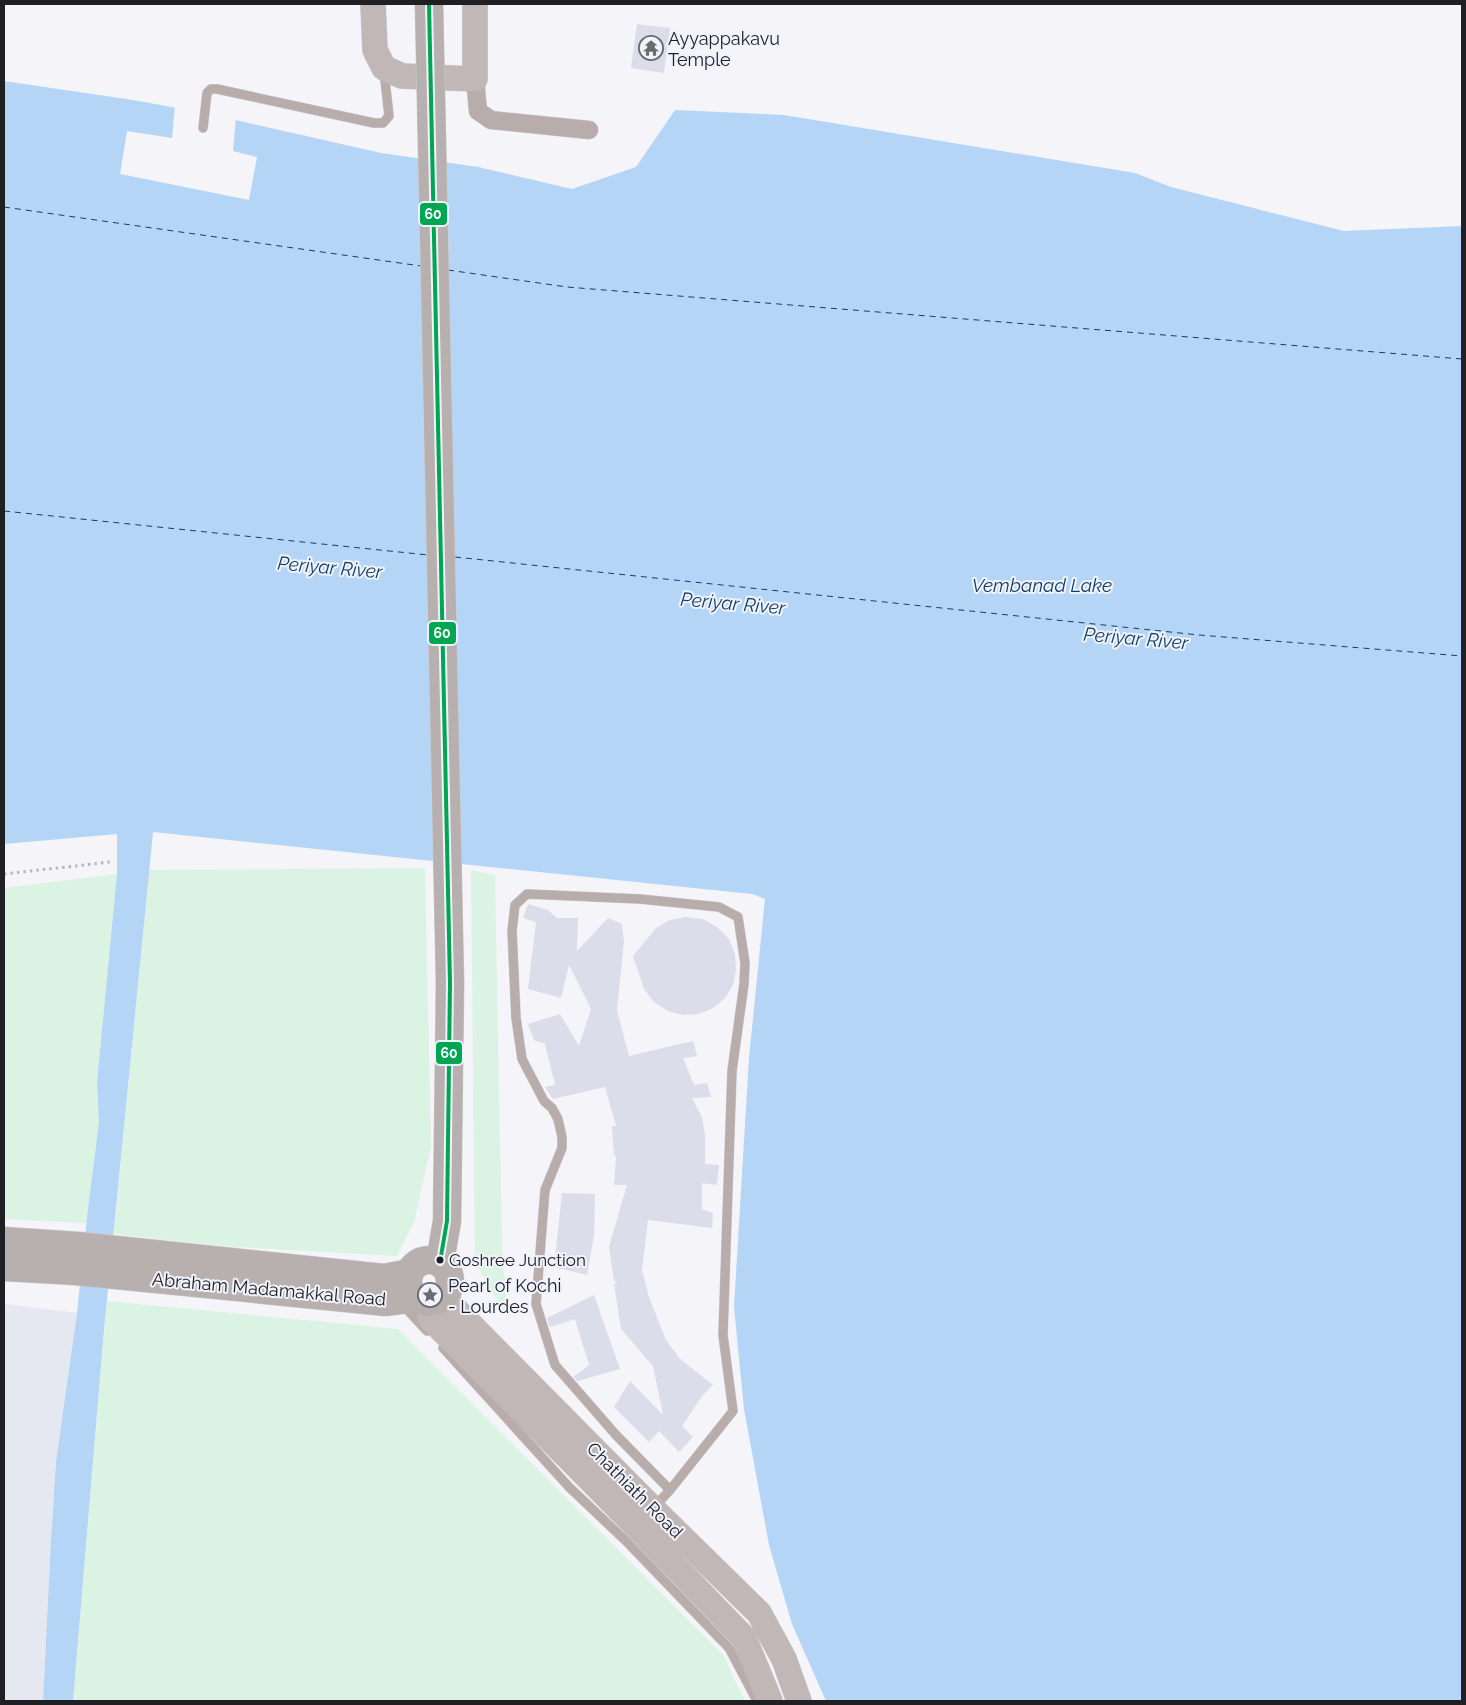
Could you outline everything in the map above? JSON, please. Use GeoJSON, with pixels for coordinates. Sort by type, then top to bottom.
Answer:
{"type":"FeatureCollection","features":[{"type":"Feature","properties":{"kind":"main road"},"geometry":{"type":"LineString","coordinates":[[373,4],[375,50],[384,68],[402,76],[475,79],[475,4]]}},
{"type":"Feature","properties":{"kind":"main road"},"geometry":{"type":"LineString","coordinates":[[424,1289],[447,1221],[450,983],[428,4]]}},
{"type":"Feature","properties":{"kind":"main road"},"geometry":{"type":"LineString","coordinates":[[4,1241],[77,1259]]}},
{"type":"Feature","properties":{"kind":"main road"},"geometry":{"type":"LineString","coordinates":[[4,1267],[77,1259]]}},
{"type":"Feature","properties":{"kind":"main road","name":"Abraham Madamakkal Road"},"geometry":{"type":"LineString","coordinates":[[77,1259],[123,1263],[376,1301],[424,1289]]}},
{"type":"Feature","properties":{"kind":"main road","name":"Chathiath Road"},"geometry":{"type":"LineString","coordinates":[[424,1289],[759,1613],[784,1659],[799,1701]]}},
{"type":"Feature","properties":{"kind":"main road","name":"Chathiath Road"},"geometry":{"type":"LineString","coordinates":[[424,1289],[640,1530],[744,1638],[770,1701]]}},
{"type":"Feature","properties":{"kind":"street"},"geometry":{"type":"LineString","coordinates":[[475,79],[478,112],[491,120],[589,130]]}},
{"type":"Feature","properties":{"kind":"lane"},"geometry":{"type":"LineString","coordinates":[[203,128],[207,93],[211,89],[374,123],[383,123],[389,116],[384,68]]}},
{"type":"Feature","properties":{"kind":"lane"},"geometry":{"type":"LineString","coordinates":[[652,1509],[670,1490],[733,1411],[722,1334],[732,1071],[744,984],[745,963],[738,917],[719,908],[709,906],[640,899],[527,894],[514,905],[512,931],[516,1018],[522,1059],[544,1101],[552,1108],[558,1120],[562,1137],[562,1148],[546,1190],[536,1304],[555,1365],[616,1435],[670,1490]]}},
{"type":"Feature","properties":{"kind":"lane"},"geometry":{"type":"LineString","coordinates":[[424,1289],[569,1487],[626,1541],[729,1648],[757,1701]]}},
{"type":"Feature","properties":{"kind":"path"},"geometry":{"type":"LineString","coordinates":[[4,874],[110,862]]}},
{"type":"Feature","properties":{"kind":"shaded area"},"geometry":{"type":"Polygon","coordinates":[[[4,1304],[77,1313],[56,1462],[43,1701],[4,1701],[4,1304]]]}},
{"type":"Feature","properties":{"kind":"green space"},"geometry":{"type":"Polygon","coordinates":[[[425,868],[431,1147],[414,1222],[397,1256],[219,1246],[114,1234],[149,870],[425,868]]]}},
{"type":"Feature","properties":{"kind":"green space"},"geometry":{"type":"Polygon","coordinates":[[[471,870],[495,875],[502,1246],[507,1317],[475,1262],[471,870]]]}},
{"type":"Feature","properties":{"kind":"green space"},"geometry":{"type":"Polygon","coordinates":[[[117,874],[97,1082],[99,1122],[86,1223],[4,1219],[4,888],[117,874]]]}},
{"type":"Feature","properties":{"kind":"green space"},"geometry":{"type":"Polygon","coordinates":[[[107,1301],[398,1329],[723,1655],[745,1701],[73,1701],[107,1301]]]}},
{"type":"Feature","properties":{"kind":"water","name":"Vembanad Lake"},"geometry":{"type":"Polygon","coordinates":[[[4,81],[133,100],[204,113],[381,153],[478,167],[572,189],[636,167],[675,110],[784,115],[1135,173],[1171,187],[1344,231],[1462,226],[1462,1701],[826,1701],[792,1624],[769,1545],[744,1409],[734,1307],[749,1058],[765,899],[752,894],[153,832],[104,1330],[73,1701],[43,1701],[56,1462],[77,1313],[99,1122],[97,1082],[117,874],[117,834],[4,844],[4,81]]]}},
{"type":"Feature","properties":{"kind":"pier"},"geometry":{"type":"Polygon","coordinates":[[[175,105],[236,117],[233,151],[257,157],[249,200],[120,174],[127,131],[172,138],[175,105]]]}},
{"type":"Feature","properties":{"kind":"building","name":"Ayyappakavu Temple"},"geometry":{"type":"Polygon","coordinates":[[[637,24],[670,28],[664,73],[631,68],[637,24]]]}},
{"type":"Feature","properties":{"kind":"building"},"geometry":{"type":"Polygon","coordinates":[[[528,904],[548,910],[557,918],[578,918],[577,951],[608,918],[622,924],[624,941],[617,1010],[629,1056],[693,1041],[697,1056],[683,1058],[694,1085],[707,1083],[711,1097],[692,1098],[702,1117],[705,1135],[705,1164],[719,1165],[717,1185],[702,1183],[702,1209],[713,1213],[712,1228],[648,1220],[642,1270],[649,1297],[666,1340],[680,1359],[713,1385],[702,1396],[682,1426],[693,1437],[679,1452],[659,1431],[649,1442],[614,1407],[630,1381],[663,1415],[653,1366],[621,1329],[614,1284],[618,1282],[614,1281],[609,1247],[627,1185],[614,1185],[616,1156],[614,1155],[612,1126],[616,1126],[605,1087],[553,1099],[545,1087],[555,1085],[545,1044],[534,1040],[528,1024],[560,1014],[579,1046],[591,1009],[569,965],[561,998],[528,989],[536,922],[523,918],[528,904]]]}},
{"type":"Feature","properties":{"kind":"building"},"geometry":{"type":"Polygon","coordinates":[[[686,917],[703,919],[717,927],[729,939],[735,954],[736,970],[733,985],[725,998],[713,1008],[699,1014],[683,1015],[668,1011],[654,1002],[644,989],[633,956],[656,928],[670,920],[686,917]]]}},
{"type":"Feature","properties":{"kind":"building"},"geometry":{"type":"Polygon","coordinates":[[[562,1193],[595,1194],[594,1236],[587,1275],[554,1267],[562,1193]]]}},
{"type":"Feature","properties":{"kind":"building"},"geometry":{"type":"Polygon","coordinates":[[[594,1295],[620,1369],[578,1381],[573,1377],[589,1365],[575,1319],[550,1327],[547,1318],[594,1295]]]}},
{"type":"Feature","properties":{"kind":"ferry route"},"geometry":{"type":"LineString","coordinates":[[4,207],[421,266]]}},
{"type":"Feature","properties":{"kind":"ferry route"},"geometry":{"type":"LineString","coordinates":[[448,270],[567,287],[1462,359]]}},
{"type":"Feature","properties":{"kind":"ferry route"},"geometry":{"type":"LineString","coordinates":[[4,511],[428,555]]}},
{"type":"Feature","properties":{"kind":"ferry route"},"geometry":{"type":"LineString","coordinates":[[455,557],[1199,635],[1462,656]]}},
{"type":"Feature","properties":{"kind":"transit line","name":"60"},"geometry":{"type":"LineString","coordinates":[[429,4],[450,983],[447,1221],[440,1262]]}},
{"type":"Feature","properties":{"kind":"place","name":"Ayyappakavu Temple"},"geometry":{"type":"Point","coordinates":[651,48]}},
{"type":"Feature","properties":{"kind":"place","name":"Goshree Junction"},"geometry":{"type":"Point","coordinates":[440,1260]}},
{"type":"Feature","properties":{"kind":"place","name":"Pearl of Kochi - Lourdes"},"geometry":{"type":"Point","coordinates":[430,1295]}},
{"type":"Feature","properties":{"kind":"water label","name":"Periyar River"},"geometry":{"type":"Point","coordinates":[330,567]}},
{"type":"Feature","properties":{"kind":"water label","name":"Periyar River"},"geometry":{"type":"Point","coordinates":[733,603]}},
{"type":"Feature","properties":{"kind":"water label","name":"Periyar River"},"geometry":{"type":"Point","coordinates":[1136,638]}}]}
